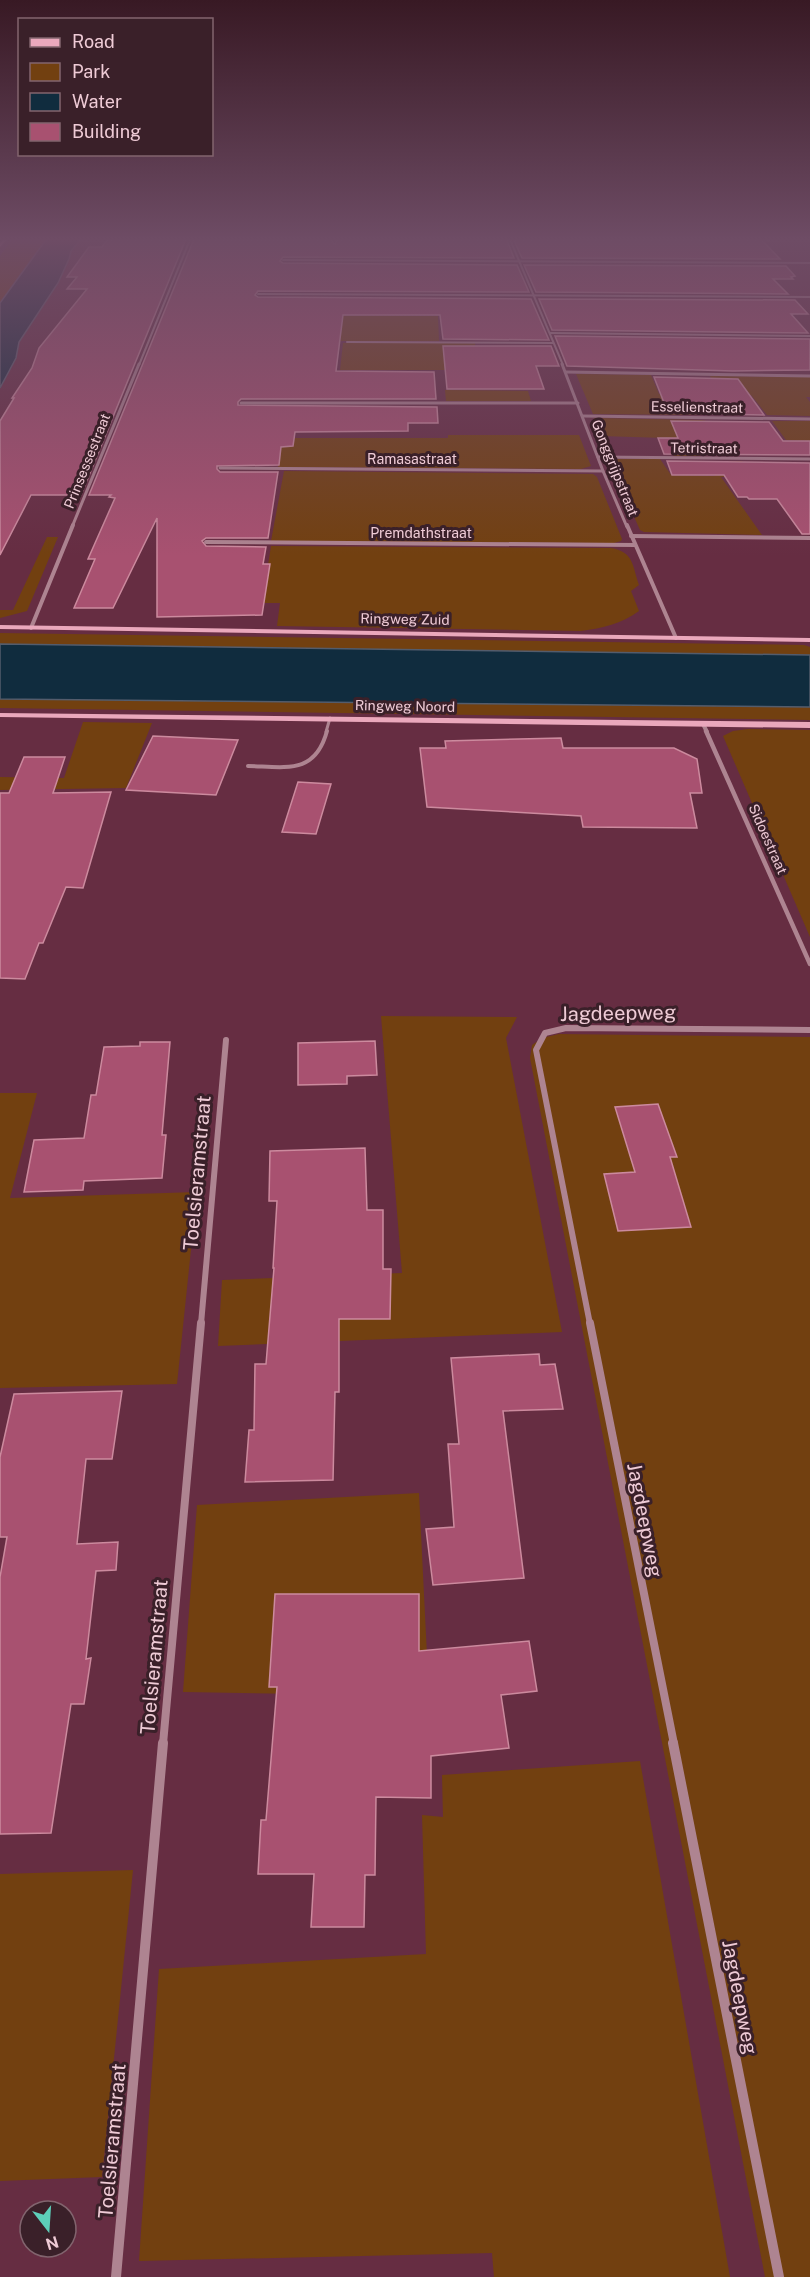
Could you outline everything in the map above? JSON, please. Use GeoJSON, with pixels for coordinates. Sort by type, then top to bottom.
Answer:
{"type":"FeatureCollection","features":[{"type":"Feature","properties":{"kind":"street","name":"Prinsessestraat"},"geometry":{"type":"LineString","coordinates":[[31,628],[148,343]]}},
{"type":"Feature","properties":{"kind":"street","name":"Gonggrijpstraat"},"geometry":{"type":"LineString","coordinates":[[553,343],[603,471],[676,638]]}},
{"type":"Feature","properties":{"kind":"street"},"geometry":{"type":"LineString","coordinates":[[566,372],[810,376]]}},
{"type":"Feature","properties":{"kind":"street"},"geometry":{"type":"LineString","coordinates":[[241,404],[578,403]]}},
{"type":"Feature","properties":{"kind":"street","name":"Esselienstraat"},"geometry":{"type":"LineString","coordinates":[[583,416],[810,419]]}},
{"type":"Feature","properties":{"kind":"street","name":"Tetristraat"},"geometry":{"type":"LineString","coordinates":[[598,457],[810,459]]}},
{"type":"Feature","properties":{"kind":"street","name":"Ramasastraat"},"geometry":{"type":"LineString","coordinates":[[220,468],[603,471]]}},
{"type":"Feature","properties":{"kind":"street"},"geometry":{"type":"LineString","coordinates":[[631,536],[810,538]]}},
{"type":"Feature","properties":{"kind":"street","name":"Premdathstraat"},"geometry":{"type":"LineString","coordinates":[[206,542],[635,545]]}},
{"type":"Feature","properties":{"kind":"street","name":"Ringweg Zuid"},"geometry":{"type":"LineString","coordinates":[[0,627],[810,640]]}},
{"type":"Feature","properties":{"kind":"street","name":"Ringweg Noord"},"geometry":{"type":"LineString","coordinates":[[0,715],[810,725]]}},
{"type":"Feature","properties":{"kind":"street","name":"Sidoestraat"},"geometry":{"type":"LineString","coordinates":[[703,724],[810,964]]}},
{"type":"Feature","properties":{"kind":"street","name":"Jagdeepweg"},"geometry":{"type":"LineString","coordinates":[[779,2277],[536,1050],[545,1032],[566,1028],[810,1030]]}},
{"type":"Feature","properties":{"kind":"street","name":"Toelsieramstraat"},"geometry":{"type":"LineString","coordinates":[[116,2277],[226,1040]]}},
{"type":"Feature","properties":{"kind":"lane"},"geometry":{"type":"LineString","coordinates":[[249,766],[288,766],[307,762],[317,755],[330,718]]}},
{"type":"Feature","properties":{"kind":"green space"},"geometry":{"type":"Polygon","coordinates":[[[343,343],[475,343],[478,370],[340,370],[343,343]]]}},
{"type":"Feature","properties":{"kind":"green space"},"geometry":{"type":"Polygon","coordinates":[[[576,374],[651,375],[659,394],[687,394],[703,415],[593,414],[576,374]]]}},
{"type":"Feature","properties":{"kind":"green space"},"geometry":{"type":"Polygon","coordinates":[[[710,376],[810,377],[810,397],[806,397],[810,402],[810,416],[767,415],[751,395],[720,395],[710,376]]]}},
{"type":"Feature","properties":{"kind":"green space"},"geometry":{"type":"Polygon","coordinates":[[[445,390],[528,391],[531,401],[446,401],[445,390]]]}},
{"type":"Feature","properties":{"kind":"green space"},"geometry":{"type":"Polygon","coordinates":[[[594,418],[701,420],[707,421],[722,439],[693,439],[700,456],[674,456],[666,438],[600,436],[594,418]]]}},
{"type":"Feature","properties":{"kind":"green space"},"geometry":{"type":"Polygon","coordinates":[[[772,421],[810,421],[810,441],[786,440],[772,421]]]}},
{"type":"Feature","properties":{"kind":"green space"},"geometry":{"type":"Polygon","coordinates":[[[448,435],[579,435],[591,466],[581,469],[278,467],[283,438],[448,438],[448,435]]]}},
{"type":"Feature","properties":{"kind":"green space"},"geometry":{"type":"Polygon","coordinates":[[[615,459],[660,459],[671,475],[715,476],[710,461],[742,461],[752,476],[721,477],[762,535],[644,532],[640,530],[610,463],[615,459]]]}},
{"type":"Feature","properties":{"kind":"green space"},"geometry":{"type":"Polygon","coordinates":[[[284,471],[593,474],[597,477],[622,539],[614,543],[271,541],[284,471]]]}},
{"type":"Feature","properties":{"kind":"green space"},"geometry":{"type":"Polygon","coordinates":[[[47,537],[58,537],[27,611],[0,618],[0,610],[13,610],[47,537]]]}},
{"type":"Feature","properties":{"kind":"green space"},"geometry":{"type":"Polygon","coordinates":[[[271,546],[611,548],[624,553],[631,560],[639,585],[631,591],[639,611],[612,625],[581,631],[277,626],[280,603],[262,603],[271,546]]]}},
{"type":"Feature","properties":{"kind":"green space"},"geometry":{"type":"Polygon","coordinates":[[[0,633],[804,645],[810,647],[810,655],[0,644],[0,633]]]}},
{"type":"Feature","properties":{"kind":"green space"},"geometry":{"type":"Polygon","coordinates":[[[0,699],[810,707],[810,720],[0,708],[0,699]]]}},
{"type":"Feature","properties":{"kind":"green space"},"geometry":{"type":"Polygon","coordinates":[[[83,722],[152,723],[126,788],[0,790],[0,777],[64,778],[83,722]]]}},
{"type":"Feature","properties":{"kind":"green space"},"geometry":{"type":"Polygon","coordinates":[[[748,729],[810,730],[810,937],[723,736],[733,731],[748,729]]]}},
{"type":"Feature","properties":{"kind":"green space"},"geometry":{"type":"Polygon","coordinates":[[[381,1016],[517,1017],[506,1038],[562,1332],[218,1346],[222,1280],[402,1273],[381,1016]]]}},
{"type":"Feature","properties":{"kind":"green space"},"geometry":{"type":"Polygon","coordinates":[[[559,1034],[810,1037],[810,2277],[765,2277],[530,1058],[532,1045],[542,1038],[559,1034]]]}},
{"type":"Feature","properties":{"kind":"green space"},"geometry":{"type":"Polygon","coordinates":[[[0,1093],[37,1093],[10,1198],[197,1192],[177,1384],[0,1388],[0,1093]]]}},
{"type":"Feature","properties":{"kind":"green space"},"geometry":{"type":"Polygon","coordinates":[[[419,1493],[429,1696],[183,1692],[197,1505],[419,1493]]]}},
{"type":"Feature","properties":{"kind":"green space"},"geometry":{"type":"Polygon","coordinates":[[[640,1761],[730,2277],[494,2277],[492,2253],[139,2261],[159,1969],[426,1954],[422,1815],[443,1817],[442,1775],[640,1761]]]}},
{"type":"Feature","properties":{"kind":"green space"},"geometry":{"type":"Polygon","coordinates":[[[133,1870],[102,2177],[0,2181],[0,1874],[133,1870]]]}},
{"type":"Feature","properties":{"kind":"water"},"geometry":{"type":"Polygon","coordinates":[[[0,343],[19,343],[16,358],[0,388],[0,343]]]}},
{"type":"Feature","properties":{"kind":"water"},"geometry":{"type":"Polygon","coordinates":[[[0,644],[810,655],[810,707],[0,699],[0,644]]]}},
{"type":"Feature","properties":{"kind":"building"},"geometry":{"type":"Polygon","coordinates":[[[43,343],[143,343],[81,495],[31,495],[0,555],[0,421],[32,368],[43,343]]]}},
{"type":"Feature","properties":{"kind":"building"},"geometry":{"type":"Polygon","coordinates":[[[151,343],[339,343],[336,371],[434,372],[436,399],[241,399],[238,402],[238,405],[437,407],[438,423],[408,423],[408,431],[295,432],[293,446],[281,447],[279,465],[217,466],[220,472],[278,472],[268,538],[206,538],[202,541],[206,546],[266,547],[263,564],[270,564],[262,615],[157,617],[157,518],[113,608],[74,608],[95,559],[88,559],[115,498],[109,497],[111,495],[89,495],[151,343]]]}},
{"type":"Feature","properties":{"kind":"building"},"geometry":{"type":"Polygon","coordinates":[[[558,343],[810,343],[810,370],[733,371],[567,366],[558,343]]]}},
{"type":"Feature","properties":{"kind":"building"},"geometry":{"type":"Polygon","coordinates":[[[443,346],[551,346],[559,366],[536,366],[544,389],[447,389],[443,346]]]}},
{"type":"Feature","properties":{"kind":"building"},"geometry":{"type":"Polygon","coordinates":[[[654,377],[738,379],[764,415],[668,413],[654,377]]]}},
{"type":"Feature","properties":{"kind":"building"},"geometry":{"type":"Polygon","coordinates":[[[671,421],[769,422],[783,441],[810,441],[810,455],[664,454],[658,438],[678,438],[671,421]]]}},
{"type":"Feature","properties":{"kind":"building"},"geometry":{"type":"Polygon","coordinates":[[[667,461],[810,463],[810,534],[802,534],[777,499],[738,497],[724,475],[672,475],[667,461]]]}},
{"type":"Feature","properties":{"kind":"building"},"geometry":{"type":"Polygon","coordinates":[[[153,736],[238,740],[216,795],[126,790],[153,736]]]}},
{"type":"Feature","properties":{"kind":"building"},"geometry":{"type":"Polygon","coordinates":[[[561,738],[563,748],[674,748],[697,759],[702,793],[690,793],[697,828],[583,827],[581,816],[427,807],[420,748],[446,748],[445,741],[561,738]]]}},
{"type":"Feature","properties":{"kind":"building"},"geometry":{"type":"Polygon","coordinates":[[[24,757],[65,757],[53,793],[111,792],[83,888],[66,887],[43,943],[39,943],[25,979],[0,978],[0,793],[9,793],[24,757]]]}},
{"type":"Feature","properties":{"kind":"building"},"geometry":{"type":"Polygon","coordinates":[[[298,782],[331,784],[316,834],[282,832],[298,782]]]}},
{"type":"Feature","properties":{"kind":"building"},"geometry":{"type":"Polygon","coordinates":[[[375,1041],[377,1075],[347,1076],[347,1084],[298,1085],[298,1043],[375,1041]]]}},
{"type":"Feature","properties":{"kind":"building"},"geometry":{"type":"Polygon","coordinates":[[[140,1042],[170,1042],[162,1135],[166,1135],[162,1178],[84,1181],[83,1190],[24,1192],[34,1140],[84,1138],[91,1095],[96,1095],[104,1047],[140,1046],[140,1042]]]}},
{"type":"Feature","properties":{"kind":"building"},"geometry":{"type":"Polygon","coordinates":[[[658,1104],[677,1157],[670,1157],[691,1227],[618,1231],[604,1174],[635,1172],[615,1107],[658,1104]]]}},
{"type":"Feature","properties":{"kind":"building"},"geometry":{"type":"Polygon","coordinates":[[[365,1148],[367,1210],[383,1210],[383,1269],[391,1269],[390,1319],[339,1319],[339,1392],[335,1392],[333,1480],[245,1482],[249,1430],[254,1430],[255,1364],[266,1364],[274,1268],[277,1201],[269,1201],[270,1151],[365,1148]]]}},
{"type":"Feature","properties":{"kind":"building"},"geometry":{"type":"Polygon","coordinates":[[[539,1354],[540,1365],[555,1364],[563,1409],[503,1411],[524,1578],[433,1585],[426,1529],[454,1527],[448,1444],[459,1444],[451,1358],[539,1354]]]}},
{"type":"Feature","properties":{"kind":"building"},"geometry":{"type":"Polygon","coordinates":[[[122,1391],[112,1459],[86,1459],[77,1544],[118,1542],[116,1570],[96,1571],[86,1659],[91,1658],[84,1704],[71,1704],[51,1833],[0,1834],[0,1577],[7,1537],[0,1537],[0,1457],[14,1394],[122,1391]]]}},
{"type":"Feature","properties":{"kind":"building"},"geometry":{"type":"Polygon","coordinates":[[[275,1594],[419,1594],[419,1651],[529,1641],[537,1691],[501,1695],[509,1748],[431,1756],[431,1798],[376,1797],[375,1875],[365,1875],[364,1927],[311,1927],[314,1874],[258,1874],[261,1820],[266,1820],[277,1687],[269,1687],[275,1594]]]}}]}
